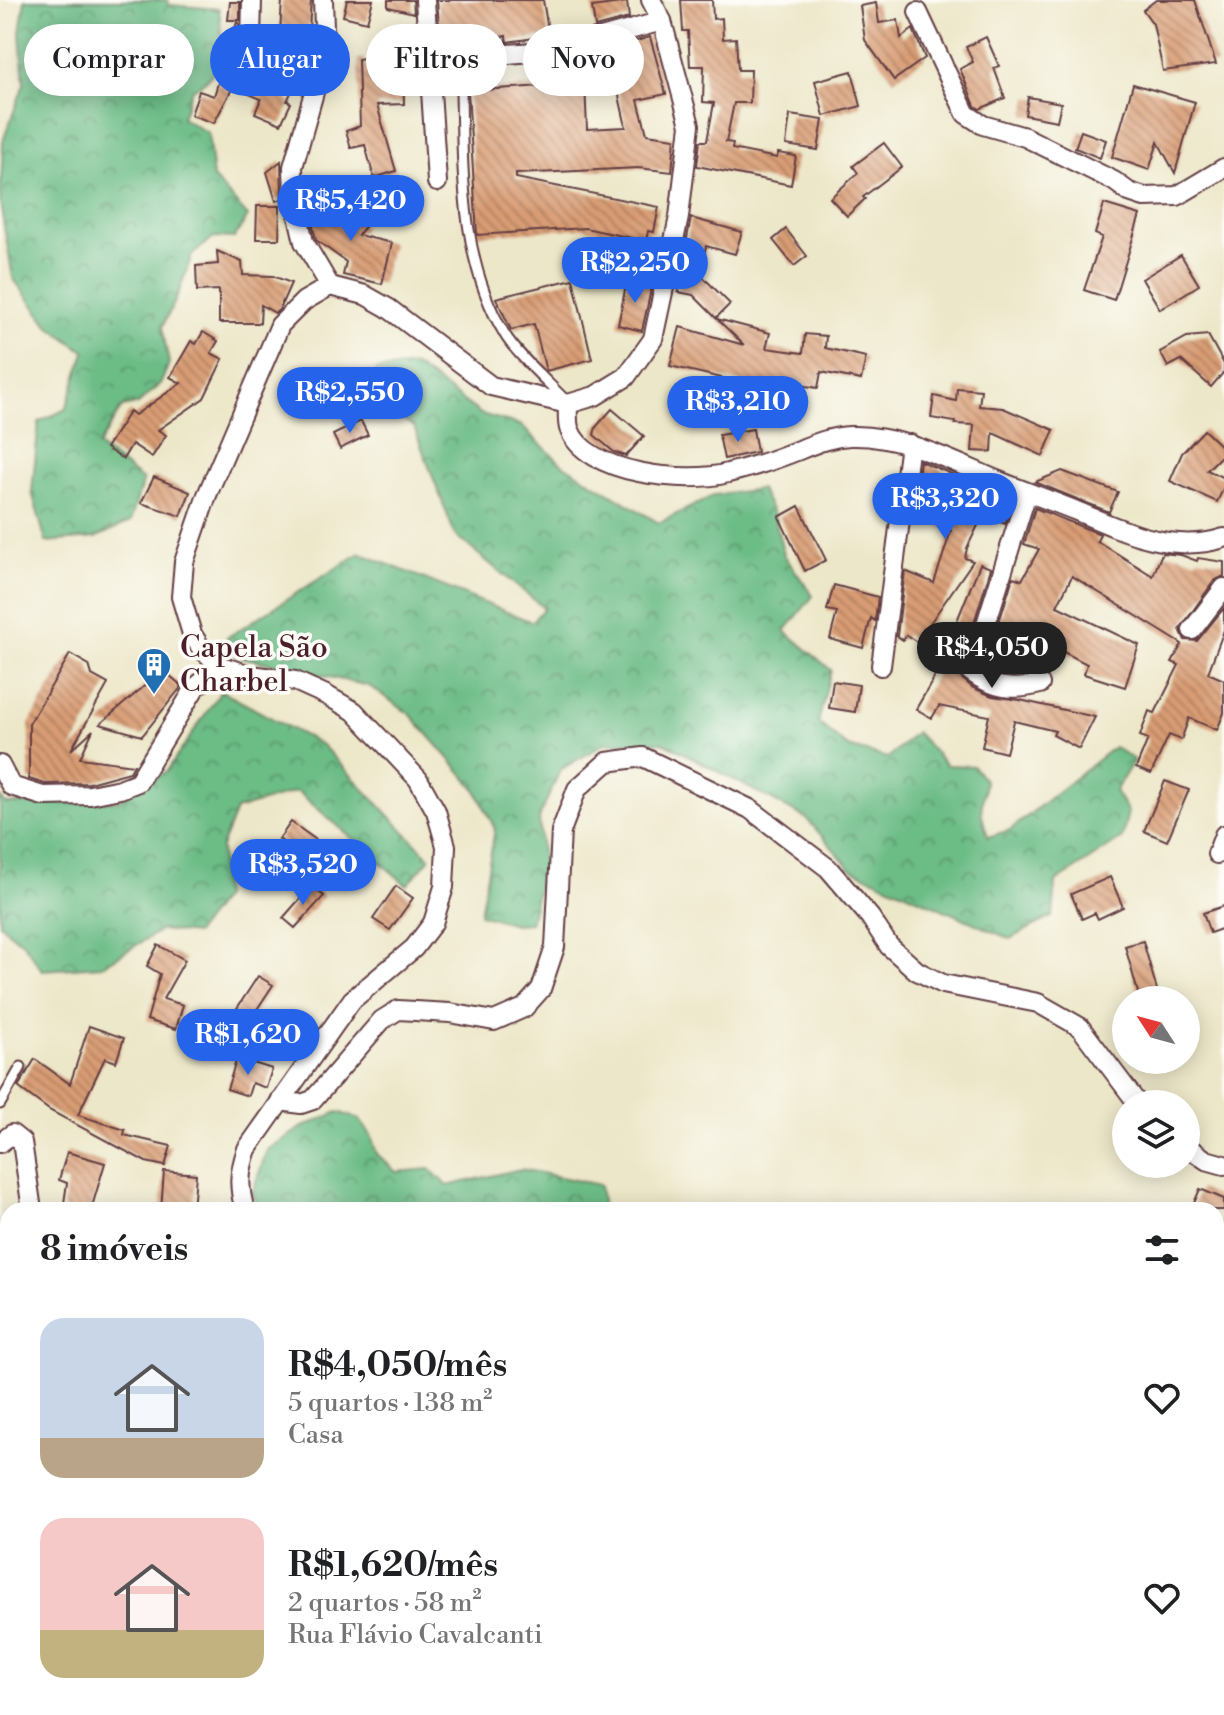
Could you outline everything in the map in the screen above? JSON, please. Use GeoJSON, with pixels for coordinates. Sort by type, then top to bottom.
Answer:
{"type":"FeatureCollection","features":[{"type":"Feature","properties":{"kind":"street"},"geometry":{"type":"LineString","coordinates":[[251,24],[252,0]]}},
{"type":"Feature","properties":{"kind":"street"},"geometry":{"type":"LineString","coordinates":[[323,0],[324,27],[316,85],[293,167],[294,198],[304,242],[330,286]]}},
{"type":"Feature","properties":{"kind":"street"},"geometry":{"type":"LineString","coordinates":[[425,0],[427,24]]}},
{"type":"Feature","properties":{"kind":"street"},"geometry":{"type":"LineString","coordinates":[[243,1202],[239,1189],[240,1171],[247,1149],[352,1000],[414,948],[433,923],[444,887],[446,846],[436,811],[418,779],[354,711],[295,681],[251,675],[220,666],[201,648],[192,634],[181,597],[184,562],[207,495],[280,325],[304,301],[330,286],[365,295],[388,308],[491,386],[568,404],[595,396],[626,377],[653,339],[679,217],[690,125],[662,21],[651,0]]}},
{"type":"Feature","properties":{"kind":"street"},"geometry":{"type":"LineString","coordinates":[[918,12],[966,114],[983,125],[1025,137],[1144,197],[1177,196],[1224,168]]}},
{"type":"Feature","properties":{"kind":"street"},"geometry":{"type":"LineString","coordinates":[[507,54],[533,52],[601,38],[662,21]]}},
{"type":"Feature","properties":{"kind":"street"},"geometry":{"type":"LineString","coordinates":[[433,96],[437,182]]}},
{"type":"Feature","properties":{"kind":"street"},"geometry":{"type":"LineString","coordinates":[[568,404],[569,428],[582,447],[604,462],[630,469],[682,478],[725,474],[786,455],[817,441],[851,436],[910,444],[1109,525],[1168,544],[1206,544],[1224,538]]}},
{"type":"Feature","properties":{"kind":"street"},"geometry":{"type":"LineString","coordinates":[[881,666],[910,444]]}},
{"type":"Feature","properties":{"kind":"street"},"geometry":{"type":"LineString","coordinates":[[1027,493],[971,672],[978,678],[1017,691],[1040,684]]}},
{"type":"Feature","properties":{"kind":"street"},"geometry":{"type":"LineString","coordinates":[[1192,630],[1224,588]]}},
{"type":"Feature","properties":{"kind":"street"},"geometry":{"type":"LineString","coordinates":[[0,765],[11,786],[43,796],[90,795],[138,782],[195,688],[220,666]]}},
{"type":"Feature","properties":{"kind":"street"},"geometry":{"type":"LineString","coordinates":[[280,1101],[301,1104],[313,1100],[382,1020],[398,1010],[450,1013],[494,1021],[524,1008],[541,989],[555,947],[561,831],[577,789],[607,762],[643,757],[750,809],[828,868],[870,917],[889,946],[917,971],[943,984],[1038,1003],[1080,1027],[1127,1090]]}},
{"type":"Feature","properties":{"kind":"street"},"geometry":{"type":"LineString","coordinates":[[1217,854],[1224,835]]}},
{"type":"Feature","properties":{"kind":"street"},"geometry":{"type":"LineString","coordinates":[[0,1143],[12,1134],[22,1142],[31,1202]]}},
{"type":"Feature","properties":{"kind":"street"},"geometry":{"type":"LineString","coordinates":[[1200,1156],[1224,1165]]}},
{"type":"Feature","properties":{"kind":"lane"},"geometry":{"type":"LineString","coordinates":[[462,96],[467,221],[478,271],[504,335],[568,404]]}},
{"type":"Feature","properties":{"kind":"lane"},"geometry":{"type":"LineString","coordinates":[[0,1104],[21,1067]]}},
{"type":"Feature","properties":{"kind":"green space"},"geometry":{"type":"Polygon","coordinates":[[[25,0],[168,0],[169,5],[219,9],[220,24],[210,24],[210,76],[194,88],[194,24],[24,24],[24,84],[20,32],[25,0]]]}},
{"type":"Feature","properties":{"kind":"green space"},"geometry":{"type":"Polygon","coordinates":[[[24,84],[24,96],[190,96],[182,118],[208,133],[213,178],[248,216],[234,238],[214,237],[192,255],[162,327],[169,363],[161,383],[138,404],[122,407],[98,446],[143,480],[130,522],[95,538],[46,542],[32,492],[39,422],[66,409],[85,352],[49,326],[13,278],[0,203],[3,141],[24,84]]]}},
{"type":"Feature","properties":{"kind":"green space"},"geometry":{"type":"Polygon","coordinates":[[[415,366],[481,414],[520,425],[562,464],[659,523],[715,495],[760,489],[774,515],[784,555],[813,596],[785,631],[831,670],[818,723],[848,747],[888,758],[916,732],[946,765],[973,766],[985,781],[981,812],[988,837],[1010,830],[1114,747],[1134,760],[1115,791],[1128,812],[1122,838],[1056,882],[1053,916],[1010,939],[851,869],[806,818],[663,742],[606,743],[560,770],[539,818],[543,866],[530,923],[514,924],[480,914],[495,829],[475,788],[411,715],[369,686],[237,656],[226,638],[360,553],[532,622],[544,608],[455,535],[414,427],[362,394],[377,370],[415,366]]]}},
{"type":"Feature","properties":{"kind":"green space"},"geometry":{"type":"Polygon","coordinates":[[[221,691],[322,745],[430,858],[407,885],[297,791],[236,810],[221,847],[223,897],[195,934],[161,930],[102,966],[42,970],[24,944],[0,924],[0,797],[6,804],[117,801],[167,771],[221,691]]]}},
{"type":"Feature","properties":{"kind":"green space"},"geometry":{"type":"Polygon","coordinates":[[[338,1112],[359,1119],[371,1135],[377,1154],[396,1172],[430,1169],[447,1186],[521,1169],[600,1185],[602,1202],[256,1202],[252,1194],[267,1150],[303,1127],[338,1112]]]}},
{"type":"Feature","properties":{"kind":"building"},"geometry":{"type":"Polygon","coordinates":[[[282,0],[311,0],[309,24],[281,24],[282,0]]]}},
{"type":"Feature","properties":{"kind":"building"},"geometry":{"type":"Polygon","coordinates":[[[347,0],[373,0],[367,22],[343,16],[347,0]]]}},
{"type":"Feature","properties":{"kind":"building"},"geometry":{"type":"Polygon","coordinates":[[[388,0],[413,0],[414,13],[388,7],[388,0]]]}},
{"type":"Feature","properties":{"kind":"building"},"geometry":{"type":"Polygon","coordinates":[[[437,0],[543,0],[547,24],[523,24],[523,40],[507,42],[507,24],[439,24],[437,0]]]}},
{"type":"Feature","properties":{"kind":"building"},"geometry":{"type":"Polygon","coordinates":[[[681,0],[712,0],[713,19],[722,18],[723,39],[736,38],[738,70],[751,70],[750,103],[734,103],[726,142],[733,143],[732,149],[777,158],[778,153],[796,156],[791,185],[697,166],[700,141],[707,141],[714,103],[703,102],[704,66],[690,66],[688,31],[683,31],[681,0]]]}},
{"type":"Feature","properties":{"kind":"building"},"geometry":{"type":"Polygon","coordinates":[[[1156,0],[1195,0],[1216,64],[1163,71],[1153,24],[1143,10],[1156,0]]]}},
{"type":"Feature","properties":{"kind":"building"},"geometry":{"type":"Polygon","coordinates":[[[230,2],[240,2],[240,20],[228,20],[230,2]]]}},
{"type":"Feature","properties":{"kind":"building"},"geometry":{"type":"Polygon","coordinates":[[[627,2],[629,18],[595,24],[592,7],[627,2]]]}},
{"type":"Feature","properties":{"kind":"building"},"geometry":{"type":"Polygon","coordinates":[[[876,3],[879,23],[898,20],[901,38],[913,29],[925,58],[894,80],[865,40],[860,6],[876,3]]]}},
{"type":"Feature","properties":{"kind":"building"},"geometry":{"type":"Polygon","coordinates":[[[650,37],[666,94],[638,100],[647,134],[675,138],[672,172],[638,168],[516,174],[516,178],[659,207],[654,232],[648,231],[646,241],[585,228],[477,235],[468,96],[507,96],[507,88],[523,87],[523,96],[586,96],[587,129],[626,127],[619,96],[644,96],[644,39],[650,37]]]}},
{"type":"Feature","properties":{"kind":"building"},"geometry":{"type":"Polygon","coordinates":[[[986,37],[999,66],[994,68],[1005,98],[980,109],[975,106],[960,69],[973,62],[966,47],[986,37]]]}},
{"type":"Feature","properties":{"kind":"building"},"geometry":{"type":"Polygon","coordinates":[[[364,58],[366,64],[366,96],[404,96],[404,104],[377,105],[396,171],[374,178],[365,145],[351,148],[346,131],[360,126],[358,59],[364,58]]]}},
{"type":"Feature","properties":{"kind":"building"},"geometry":{"type":"Polygon","coordinates":[[[852,71],[861,106],[824,116],[815,81],[852,71]]]}},
{"type":"Feature","properties":{"kind":"building"},"geometry":{"type":"Polygon","coordinates":[[[1133,84],[1195,102],[1175,173],[1158,142],[1149,170],[1112,157],[1133,84]]]}},
{"type":"Feature","properties":{"kind":"building"},"geometry":{"type":"Polygon","coordinates":[[[199,91],[210,96],[228,96],[214,123],[191,115],[199,91]]]}},
{"type":"Feature","properties":{"kind":"building"},"geometry":{"type":"Polygon","coordinates":[[[254,96],[289,96],[287,101],[291,103],[281,124],[255,113],[261,99],[254,96]]]}},
{"type":"Feature","properties":{"kind":"building"},"geometry":{"type":"Polygon","coordinates":[[[1028,97],[1061,103],[1057,121],[1025,115],[1028,97]]]}},
{"type":"Feature","properties":{"kind":"building"},"geometry":{"type":"Polygon","coordinates":[[[790,115],[823,120],[818,150],[786,145],[790,115]]]}},
{"type":"Feature","properties":{"kind":"building"},"geometry":{"type":"Polygon","coordinates":[[[1081,131],[1106,140],[1100,158],[1075,148],[1081,131]]]}},
{"type":"Feature","properties":{"kind":"building"},"geometry":{"type":"Polygon","coordinates":[[[884,143],[902,167],[863,197],[865,199],[847,216],[830,198],[858,173],[853,166],[884,143]]]}},
{"type":"Feature","properties":{"kind":"building"},"geometry":{"type":"Polygon","coordinates":[[[281,161],[282,199],[276,201],[267,172],[281,161]]]}},
{"type":"Feature","properties":{"kind":"building"},"geometry":{"type":"Polygon","coordinates":[[[327,197],[365,227],[358,235],[392,243],[382,284],[343,275],[346,262],[316,240],[311,218],[327,197]]]}},
{"type":"Feature","properties":{"kind":"building"},"geometry":{"type":"Polygon","coordinates":[[[1104,204],[1140,215],[1114,300],[1084,290],[1102,237],[1095,234],[1104,204]]]}},
{"type":"Feature","properties":{"kind":"building"},"geometry":{"type":"Polygon","coordinates":[[[257,206],[280,206],[279,239],[256,239],[257,206]]]}},
{"type":"Feature","properties":{"kind":"building"},"geometry":{"type":"Polygon","coordinates":[[[691,218],[742,232],[735,254],[706,246],[700,274],[730,304],[716,318],[693,295],[678,292],[688,249],[685,248],[691,218]]]}},
{"type":"Feature","properties":{"kind":"building"},"geometry":{"type":"Polygon","coordinates":[[[786,229],[807,256],[794,266],[773,240],[786,229]]]}},
{"type":"Feature","properties":{"kind":"building"},"geometry":{"type":"Polygon","coordinates":[[[217,251],[242,262],[243,275],[273,276],[291,283],[279,310],[275,313],[261,305],[260,323],[219,323],[219,290],[197,291],[196,266],[218,264],[217,251]]]}},
{"type":"Feature","properties":{"kind":"building"},"geometry":{"type":"Polygon","coordinates":[[[1181,255],[1199,285],[1160,309],[1142,279],[1181,255]]]}},
{"type":"Feature","properties":{"kind":"building"},"geometry":{"type":"Polygon","coordinates":[[[573,279],[592,359],[546,371],[534,324],[511,330],[496,298],[573,279]]]}},
{"type":"Feature","properties":{"kind":"building"},"geometry":{"type":"Polygon","coordinates":[[[627,280],[652,285],[642,331],[618,325],[627,280]]]}},
{"type":"Feature","properties":{"kind":"building"},"geometry":{"type":"Polygon","coordinates":[[[717,319],[770,333],[766,348],[803,353],[805,334],[826,336],[825,348],[866,357],[861,380],[821,372],[818,388],[800,385],[798,393],[670,366],[680,327],[744,345],[717,319]]]}},
{"type":"Feature","properties":{"kind":"building"},"geometry":{"type":"Polygon","coordinates":[[[203,332],[218,341],[211,353],[223,359],[204,398],[158,430],[166,435],[152,457],[132,444],[123,459],[106,448],[130,411],[135,415],[181,383],[170,377],[191,341],[196,344],[203,332]]]}},
{"type":"Feature","properties":{"kind":"building"},"geometry":{"type":"Polygon","coordinates":[[[1208,335],[1224,364],[1224,372],[1211,387],[1181,360],[1168,367],[1160,352],[1187,337],[1208,335]]]}},
{"type":"Feature","properties":{"kind":"building"},"geometry":{"type":"Polygon","coordinates":[[[957,388],[981,390],[979,406],[1003,408],[1054,430],[1043,456],[993,433],[992,452],[972,451],[974,425],[931,418],[934,396],[956,401],[957,388]]]}},
{"type":"Feature","properties":{"kind":"building"},"geometry":{"type":"Polygon","coordinates":[[[612,409],[644,436],[626,456],[614,452],[594,435],[596,427],[612,409]]]}},
{"type":"Feature","properties":{"kind":"building"},"geometry":{"type":"Polygon","coordinates":[[[361,421],[368,435],[340,449],[333,435],[361,421]]]}},
{"type":"Feature","properties":{"kind":"building"},"geometry":{"type":"Polygon","coordinates":[[[753,429],[757,452],[724,459],[719,435],[753,429]]]}},
{"type":"Feature","properties":{"kind":"building"},"geometry":{"type":"Polygon","coordinates":[[[1204,430],[1224,449],[1224,453],[1207,470],[1224,478],[1224,487],[1217,502],[1170,481],[1182,453],[1204,430]]]}},
{"type":"Feature","properties":{"kind":"building"},"geometry":{"type":"Polygon","coordinates":[[[920,461],[1012,499],[1005,524],[983,515],[967,548],[965,558],[973,561],[917,642],[906,635],[903,640],[897,636],[905,571],[934,583],[951,531],[921,516],[920,519],[913,516],[920,461]]]}},
{"type":"Feature","properties":{"kind":"building"},"geometry":{"type":"Polygon","coordinates":[[[1062,471],[1118,492],[1109,512],[1035,482],[1062,471]]]}},
{"type":"Feature","properties":{"kind":"building"},"geometry":{"type":"Polygon","coordinates":[[[154,477],[190,492],[181,516],[141,503],[154,477]]]}},
{"type":"Feature","properties":{"kind":"building"},"geometry":{"type":"Polygon","coordinates":[[[799,506],[826,560],[805,571],[779,517],[799,506]]]}},
{"type":"Feature","properties":{"kind":"building"},"geometry":{"type":"Polygon","coordinates":[[[1035,508],[1100,534],[1097,541],[1153,576],[1162,553],[1197,561],[1198,558],[1224,562],[1224,576],[1214,581],[1180,629],[1185,640],[1197,641],[1224,608],[1224,630],[1208,673],[1224,680],[1224,713],[1217,730],[1189,718],[1181,740],[1169,735],[1151,774],[1136,768],[1148,739],[1140,736],[1149,711],[1155,713],[1179,665],[1172,662],[1182,644],[1072,576],[1057,606],[1139,645],[1125,687],[1084,674],[1087,664],[1058,649],[1049,663],[992,645],[1013,577],[1022,580],[1039,549],[1024,544],[1035,508]]]}},
{"type":"Feature","properties":{"kind":"building"},"geometry":{"type":"Polygon","coordinates":[[[980,564],[991,568],[960,668],[960,677],[973,688],[992,696],[1095,717],[1079,749],[1053,735],[1055,731],[1014,721],[1006,753],[982,747],[989,716],[939,706],[932,718],[916,709],[933,680],[980,564]]]}},
{"type":"Feature","properties":{"kind":"building"},"geometry":{"type":"Polygon","coordinates":[[[834,585],[878,597],[875,621],[871,618],[863,648],[830,639],[837,612],[827,610],[834,585]]]}},
{"type":"Feature","properties":{"kind":"building"},"geometry":{"type":"Polygon","coordinates":[[[70,654],[89,665],[92,675],[108,684],[71,750],[93,730],[80,758],[134,765],[130,772],[89,783],[45,784],[29,779],[29,724],[70,654]]]}},
{"type":"Feature","properties":{"kind":"building"},"geometry":{"type":"Polygon","coordinates":[[[988,658],[1015,672],[1013,676],[985,667],[988,658]]]}},
{"type":"Feature","properties":{"kind":"building","name":"Capela São Charbel"},"geometry":{"type":"Polygon","coordinates":[[[163,670],[182,686],[142,736],[100,724],[163,670]]]}},
{"type":"Feature","properties":{"kind":"building"},"geometry":{"type":"Polygon","coordinates":[[[833,681],[859,685],[855,712],[829,708],[833,681]]]}},
{"type":"Feature","properties":{"kind":"building"},"geometry":{"type":"Polygon","coordinates":[[[1165,781],[1189,790],[1167,841],[1144,831],[1165,781]]]}},
{"type":"Feature","properties":{"kind":"building"},"geometry":{"type":"Polygon","coordinates":[[[291,822],[319,842],[306,859],[279,839],[291,822]]]}},
{"type":"Feature","properties":{"kind":"building"},"geometry":{"type":"Polygon","coordinates":[[[1110,877],[1123,907],[1098,919],[1095,913],[1082,919],[1071,894],[1110,877]]]}},
{"type":"Feature","properties":{"kind":"building"},"geometry":{"type":"Polygon","coordinates":[[[311,886],[324,896],[295,928],[283,918],[311,886]]]}},
{"type":"Feature","properties":{"kind":"building"},"geometry":{"type":"Polygon","coordinates":[[[396,886],[413,898],[390,930],[373,919],[396,886]]]}},
{"type":"Feature","properties":{"kind":"building"},"geometry":{"type":"Polygon","coordinates":[[[1224,906],[1224,928],[1210,933],[1203,913],[1224,906]]]}},
{"type":"Feature","properties":{"kind":"building"},"geometry":{"type":"Polygon","coordinates":[[[1143,941],[1156,986],[1136,986],[1125,946],[1143,941]]]}},
{"type":"Feature","properties":{"kind":"building"},"geometry":{"type":"Polygon","coordinates":[[[158,945],[185,960],[163,999],[183,1005],[176,1029],[147,1020],[160,974],[147,966],[158,945]]]}},
{"type":"Feature","properties":{"kind":"building"},"geometry":{"type":"Polygon","coordinates":[[[258,976],[273,985],[246,1026],[232,1016],[258,976]]]}},
{"type":"Feature","properties":{"kind":"building"},"geometry":{"type":"Polygon","coordinates":[[[89,1026],[124,1038],[116,1062],[105,1058],[78,1115],[125,1130],[124,1135],[171,1146],[165,1166],[146,1162],[49,1110],[18,1087],[35,1059],[70,1084],[89,1026]]]}},
{"type":"Feature","properties":{"kind":"building"},"geometry":{"type":"Polygon","coordinates":[[[237,1058],[272,1069],[266,1088],[252,1083],[248,1096],[227,1089],[237,1058]]]}},
{"type":"Feature","properties":{"kind":"building"},"geometry":{"type":"Polygon","coordinates":[[[67,1152],[105,1163],[93,1202],[64,1202],[67,1183],[59,1180],[67,1152]]]}},
{"type":"Feature","properties":{"kind":"building"},"geometry":{"type":"Polygon","coordinates":[[[164,1171],[196,1174],[194,1202],[162,1202],[164,1171]]]}},
{"type":"Feature","properties":{"kind":"building"},"geometry":{"type":"Polygon","coordinates":[[[1200,1189],[1224,1199],[1224,1202],[1194,1202],[1200,1189]]]}},
{"type":"Feature","properties":{"kind":"place","name":"Capela São Charbel"},"geometry":{"type":"Point","coordinates":[154,696]}}]}
